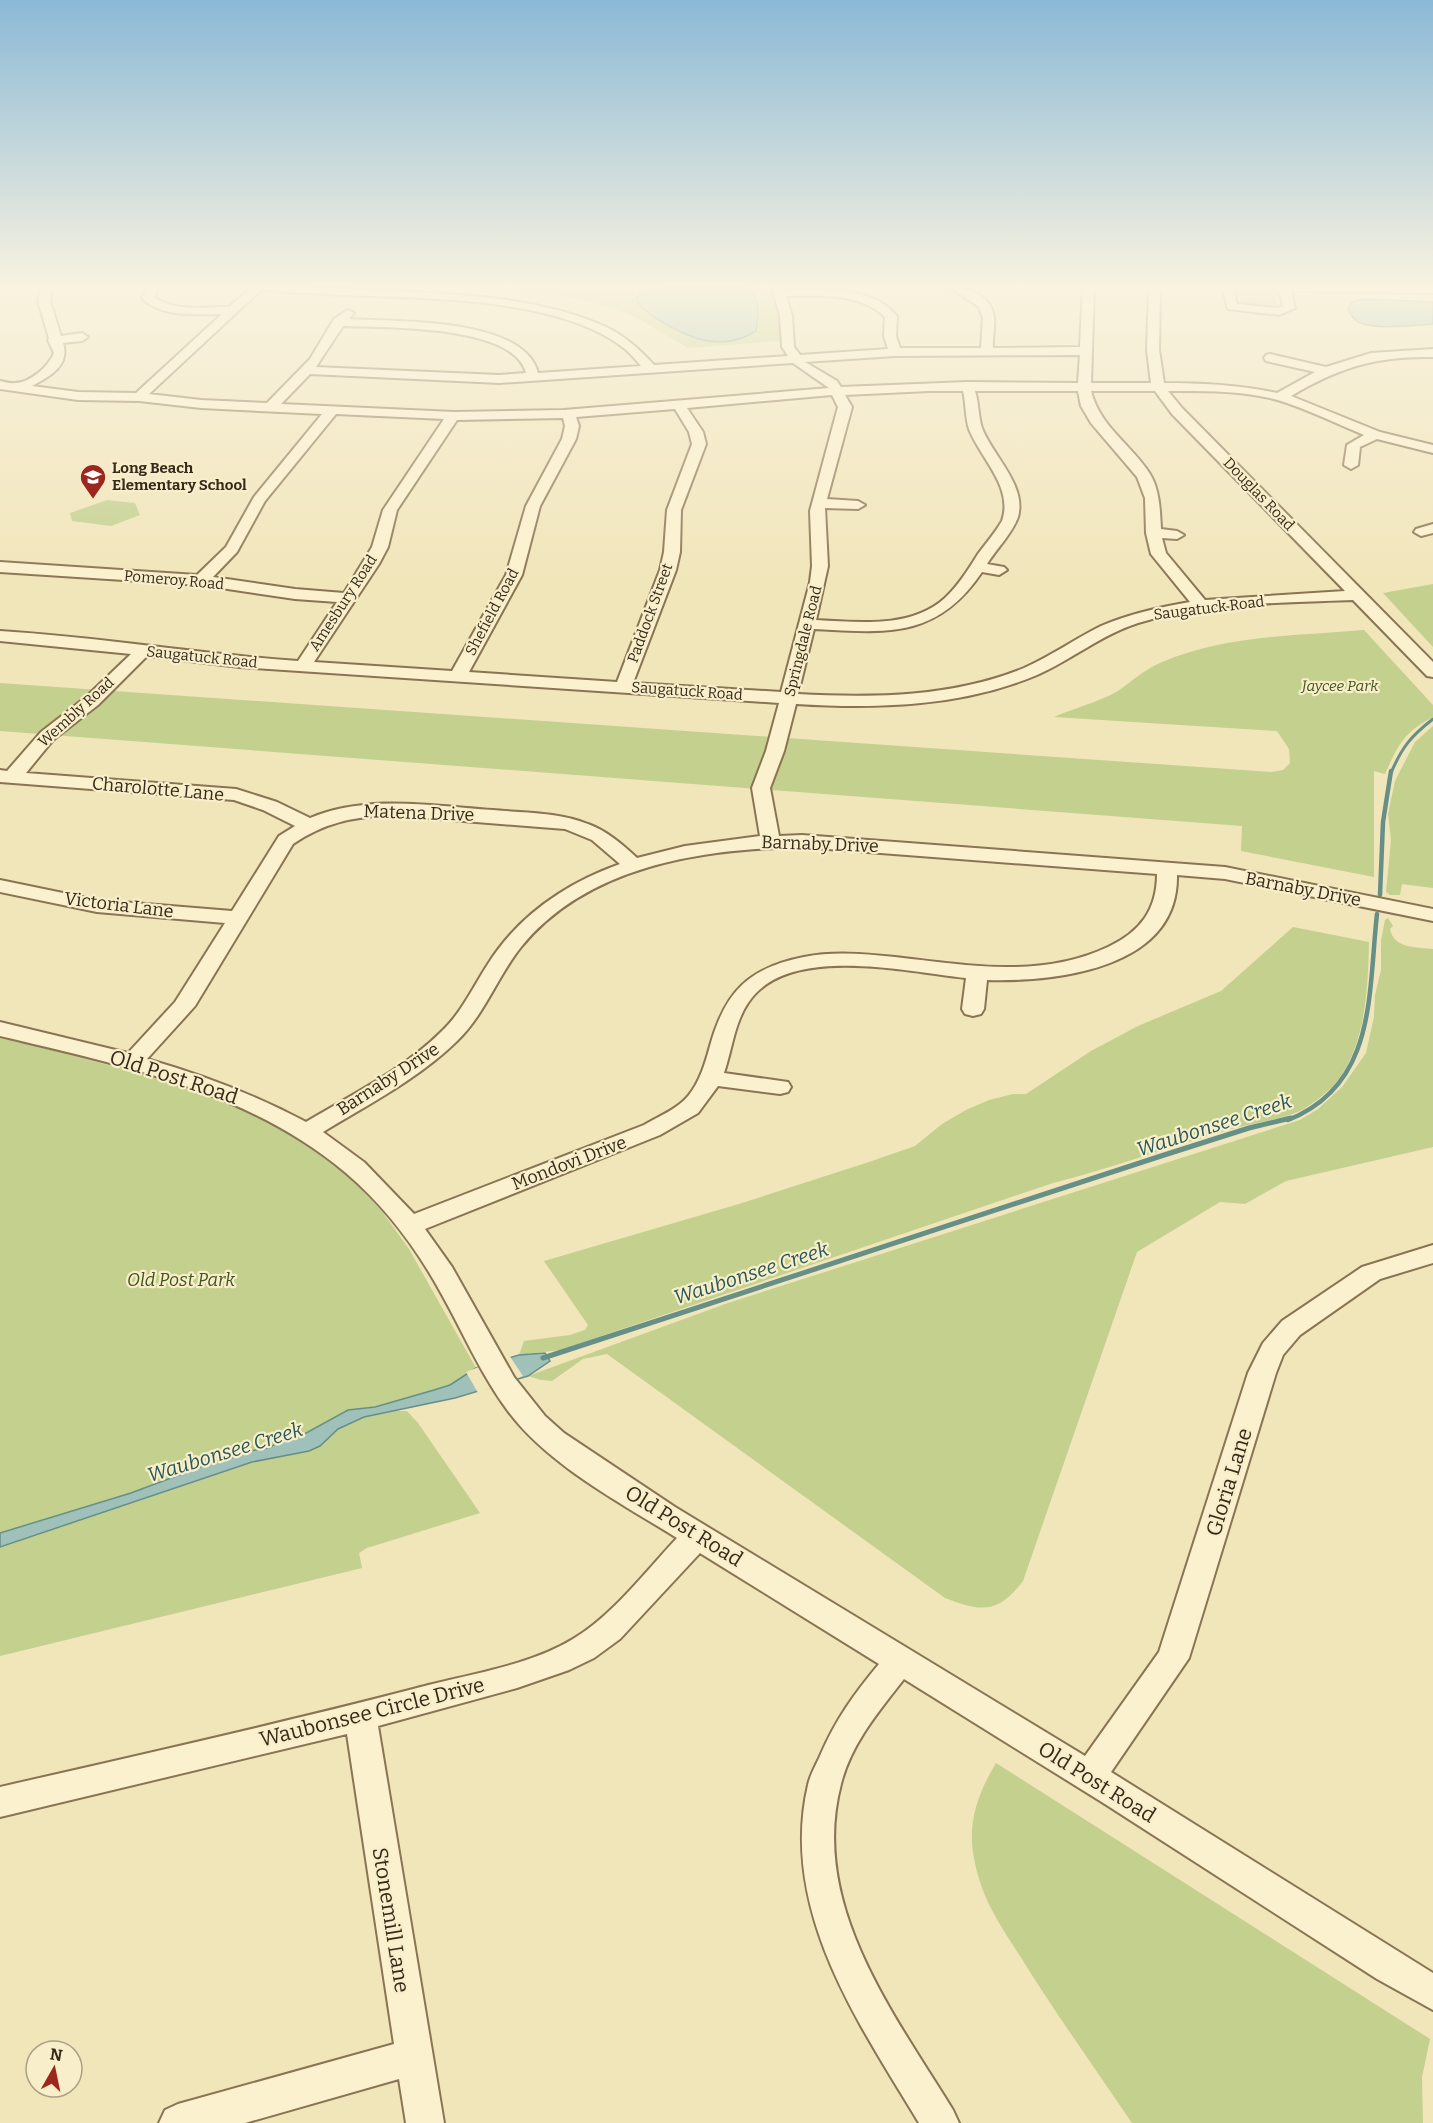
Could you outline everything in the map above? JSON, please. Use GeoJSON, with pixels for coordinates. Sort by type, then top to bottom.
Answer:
{"type":"FeatureCollection","features":[{"type":"Feature","properties":{"kind":"street"},"geometry":{"type":"LineString","coordinates":[[7,386],[78,396],[139,397],[201,404],[453,416],[568,413],[838,392],[965,386]]}},
{"type":"Feature","properties":{"kind":"street"},"geometry":{"type":"LineString","coordinates":[[139,397],[151,386]]}},
{"type":"Feature","properties":{"kind":"street"},"geometry":{"type":"LineString","coordinates":[[272,406],[291,386]]}},
{"type":"Feature","properties":{"kind":"street"},"geometry":{"type":"LineString","coordinates":[[833,386],[838,392]]}},
{"type":"Feature","properties":{"kind":"street"},"geometry":{"type":"LineString","coordinates":[[808,624],[892,625],[919,619],[942,609],[977,567],[1008,523],[1012,511],[1005,479],[986,450],[975,427],[973,401],[967,386]]}},
{"type":"Feature","properties":{"kind":"street"},"geometry":{"type":"LineString","coordinates":[[1085,386],[1088,406],[1096,420],[1141,471],[1146,481],[1152,499],[1153,533],[1159,554],[1201,606]]}},
{"type":"Feature","properties":{"kind":"street","name":"Douglas Road"},"geometry":{"type":"LineString","coordinates":[[1158,386],[1177,411],[1433,672]]}},
{"type":"Feature","properties":{"kind":"street"},"geometry":{"type":"LineString","coordinates":[[1160,386],[1224,388],[1279,397],[1309,406],[1375,435],[1433,449]]}},
{"type":"Feature","properties":{"kind":"street"},"geometry":{"type":"LineString","coordinates":[[1279,397],[1298,386]]}},
{"type":"Feature","properties":{"kind":"street","name":"Springdale Road"},"geometry":{"type":"LineString","coordinates":[[771,841],[761,788],[770,768],[808,624],[820,566],[816,523],[844,413],[844,402],[838,392]]}},
{"type":"Feature","properties":{"kind":"street","name":"Paddock Street"},"geometry":{"type":"LineString","coordinates":[[623,687],[668,570],[672,552],[674,510],[698,452],[698,435],[679,405]]}},
{"type":"Feature","properties":{"kind":"street"},"geometry":{"type":"LineString","coordinates":[[201,580],[234,548],[259,500],[333,410]]}},
{"type":"Feature","properties":{"kind":"street","name":"Shefield Road"},"geometry":{"type":"LineString","coordinates":[[458,676],[513,575],[533,506],[569,439],[572,426],[568,413]]}},
{"type":"Feature","properties":{"kind":"street","name":"Amesbury Road"},"geometry":{"type":"LineString","coordinates":[[303,666],[378,552],[390,510],[453,416]]}},
{"type":"Feature","properties":{"kind":"street"},"geometry":{"type":"LineString","coordinates":[[1351,465],[1354,445],[1375,435]]}},
{"type":"Feature","properties":{"kind":"street"},"geometry":{"type":"LineString","coordinates":[[969,451],[986,450]]}},
{"type":"Feature","properties":{"kind":"street"},"geometry":{"type":"LineString","coordinates":[[820,503],[858,505]]}},
{"type":"Feature","properties":{"kind":"street"},"geometry":{"type":"LineString","coordinates":[[1153,533],[1176,535]]}},
{"type":"Feature","properties":{"kind":"street","name":"Pomeroy Road"},"geometry":{"type":"LineString","coordinates":[[0,567],[201,580],[284,593],[347,598]]}},
{"type":"Feature","properties":{"kind":"street"},"geometry":{"type":"LineString","coordinates":[[977,567],[999,570]]}},
{"type":"Feature","properties":{"kind":"street","name":"Saugatuck Road"},"geometry":{"type":"LineString","coordinates":[[0,636],[83,642],[206,659],[848,702],[904,700],[959,693],[997,684],[1030,672],[1055,660],[1092,636],[1129,621],[1201,606],[1357,595]]}},
{"type":"Feature","properties":{"kind":"street","name":"Wembly Road"},"geometry":{"type":"LineString","coordinates":[[6,777],[47,736],[92,701],[143,651]]}},
{"type":"Feature","properties":{"kind":"street","name":"Charolotte Lane"},"geometry":{"type":"LineString","coordinates":[[6,777],[237,795],[270,806],[309,825]]}},
{"type":"Feature","properties":{"kind":"street","name":"Matena Drive"},"geometry":{"type":"LineString","coordinates":[[133,1061],[184,1006],[280,848],[286,840],[309,825],[339,814],[374,809],[556,821],[582,826],[593,831],[604,838],[634,866]]}},
{"type":"Feature","properties":{"kind":"street","name":"Barnaby Drive"},"geometry":{"type":"LineString","coordinates":[[308,1131],[415,1065],[440,1046],[460,1025],[513,943],[544,913],[586,886],[634,866],[678,853],[771,841],[819,841],[1167,868],[1225,873],[1433,915]]}},
{"type":"Feature","properties":{"kind":"street","name":"Mondovi Drive"},"geometry":{"type":"LineString","coordinates":[[411,1225],[652,1130],[692,1105],[700,1096],[709,1078],[729,1016],[738,998],[755,982],[785,968],[806,963],[842,960],[977,973],[1046,972],[1088,963],[1120,951],[1154,924],[1168,893],[1167,868]]}},
{"type":"Feature","properties":{"kind":"street","name":"Victoria Lane"},"geometry":{"type":"LineString","coordinates":[[0,886],[97,906],[238,918]]}},
{"type":"Feature","properties":{"kind":"street"},"geometry":{"type":"LineString","coordinates":[[973,1009],[977,973]]}},
{"type":"Feature","properties":{"kind":"street","name":"Old Post Road"},"geometry":{"type":"LineString","coordinates":[[0,1029],[133,1061],[227,1091],[308,1131],[367,1176],[411,1225],[443,1273],[506,1390],[527,1418],[555,1442],[698,1536],[899,1662],[1089,1776],[1433,1992]]}},
{"type":"Feature","properties":{"kind":"street"},"geometry":{"type":"LineString","coordinates":[[709,1078],[780,1087]]}},
{"type":"Feature","properties":{"kind":"street","name":"Gloria Lane"},"geometry":{"type":"LineString","coordinates":[[1089,1776],[1173,1658],[1262,1373],[1272,1350],[1291,1328],[1371,1273],[1433,1254]]}},
{"type":"Feature","properties":{"kind":"street","name":"Waubonsee Circle Drive"},"geometry":{"type":"LineString","coordinates":[[0,1802],[360,1717],[518,1675],[558,1661],[583,1649],[609,1630],[698,1536]]}},
{"type":"Feature","properties":{"kind":"street"},"geometry":{"type":"LineString","coordinates":[[899,1662],[847,1730],[836,1753],[820,1801],[815,1834],[817,1872],[830,1923],[848,1966],[940,2123]]}},
{"type":"Feature","properties":{"kind":"street","name":"Stonemill Lane"},"geometry":{"type":"LineString","coordinates":[[360,1717],[425,2123]]}},
{"type":"Feature","properties":{"kind":"street"},"geometry":{"type":"LineString","coordinates":[[178,2123],[413,2057]]}},
{"type":"Feature","properties":{"kind":"green space"},"geometry":{"type":"Polygon","coordinates":[[[107,500],[135,503],[140,515],[111,526],[72,521],[70,513],[107,500]]]}},
{"type":"Feature","properties":{"kind":"green space"},"geometry":{"type":"Polygon","coordinates":[[[1433,584],[1433,647],[1383,593],[1433,584]]]}},
{"type":"Feature","properties":{"kind":"green space","name":"Jaycee Park"},"geometry":{"type":"Polygon","coordinates":[[[1364,630],[1433,705],[1433,717],[1408,734],[1385,774],[1374,771],[1374,877],[1241,851],[1242,826],[0,731],[0,683],[1271,772],[1283,770],[1290,763],[1289,749],[1277,731],[1054,717],[1111,695],[1143,672],[1184,654],[1260,638],[1364,630]]]}},
{"type":"Feature","properties":{"kind":"green space"},"geometry":{"type":"Polygon","coordinates":[[[1433,726],[1433,888],[1402,884],[1400,895],[1390,895],[1386,892],[1391,840],[1388,814],[1395,781],[1415,742],[1433,726]]]}},
{"type":"Feature","properties":{"kind":"green space"},"geometry":{"type":"Polygon","coordinates":[[[1388,918],[1393,926],[1390,929],[1392,936],[1401,944],[1433,949],[1433,1147],[1286,1181],[1245,1204],[1220,1202],[1137,1252],[1023,1581],[1014,1592],[997,1605],[969,1606],[945,1598],[607,1354],[583,1359],[552,1381],[528,1376],[728,1303],[1300,1120],[1318,1109],[1342,1087],[1366,1053],[1381,970],[1381,941],[1385,920],[1388,918]]]}},
{"type":"Feature","properties":{"kind":"green space"},"geometry":{"type":"Polygon","coordinates":[[[1293,927],[1369,942],[1366,998],[1359,1036],[1352,1054],[1344,1071],[1333,1086],[1304,1109],[1053,1183],[560,1350],[519,1355],[524,1341],[570,1335],[585,1330],[588,1325],[544,1261],[739,1204],[915,1146],[942,1124],[966,1110],[989,1100],[1013,1094],[1026,1094],[1091,1051],[1138,1026],[1221,991],[1293,927]]]}},
{"type":"Feature","properties":{"kind":"green space","name":"Old Post Park"},"geometry":{"type":"Polygon","coordinates":[[[0,1037],[193,1087],[263,1117],[297,1138],[349,1176],[381,1210],[409,1249],[476,1368],[450,1385],[375,1407],[348,1410],[299,1437],[269,1448],[237,1453],[235,1457],[219,1460],[131,1493],[0,1533],[0,1037]]]}},
{"type":"Feature","properties":{"kind":"green space"},"geometry":{"type":"Polygon","coordinates":[[[393,1411],[407,1411],[418,1423],[480,1513],[367,1548],[359,1553],[362,1568],[0,1656],[0,1545],[252,1462],[309,1451],[320,1446],[338,1429],[364,1417],[393,1411]]]}},
{"type":"Feature","properties":{"kind":"green space"},"geometry":{"type":"Polygon","coordinates":[[[996,1763],[1430,2039],[1422,2077],[1423,2123],[1132,2123],[1025,1964],[994,1914],[982,1888],[972,1845],[973,1820],[979,1797],[996,1763]]]}},
{"type":"Feature","properties":{"kind":"water"},"geometry":{"type":"Polygon","coordinates":[[[545,1353],[550,1361],[528,1376],[455,1398],[364,1417],[338,1429],[320,1446],[309,1451],[252,1462],[0,1547],[0,1533],[131,1493],[219,1460],[235,1457],[237,1453],[269,1448],[285,1438],[299,1437],[348,1410],[375,1407],[450,1385],[476,1368],[519,1355],[545,1353]]]}},
{"type":"Feature","properties":{"kind":"pier"},"geometry":{"type":"Polygon","coordinates":[[[509,1355],[523,1376],[478,1393],[466,1372],[509,1355]]]}},
{"type":"Feature","properties":{"kind":"waterway","name":"Waubonsee Creek"},"geometry":{"type":"LineString","coordinates":[[1391,773],[1408,743],[1433,719]]}},
{"type":"Feature","properties":{"kind":"waterway","name":"Waubonsee Creek"},"geometry":{"type":"LineString","coordinates":[[1380,895],[1383,822],[1391,771]]}},
{"type":"Feature","properties":{"kind":"waterway","name":"Waubonsee Creek"},"geometry":{"type":"LineString","coordinates":[[1288,1120],[1317,1104],[1338,1084],[1353,1060],[1368,1005],[1377,914]]}},
{"type":"Feature","properties":{"kind":"waterway","name":"Waubonsee Creek"},"geometry":{"type":"LineString","coordinates":[[543,1358],[1161,1156],[1249,1128],[1291,1118]]}},
{"type":"Feature","properties":{"kind":"place","name":"Long Beach Elementary School"},"geometry":{"type":"Point","coordinates":[93,500]}}]}
